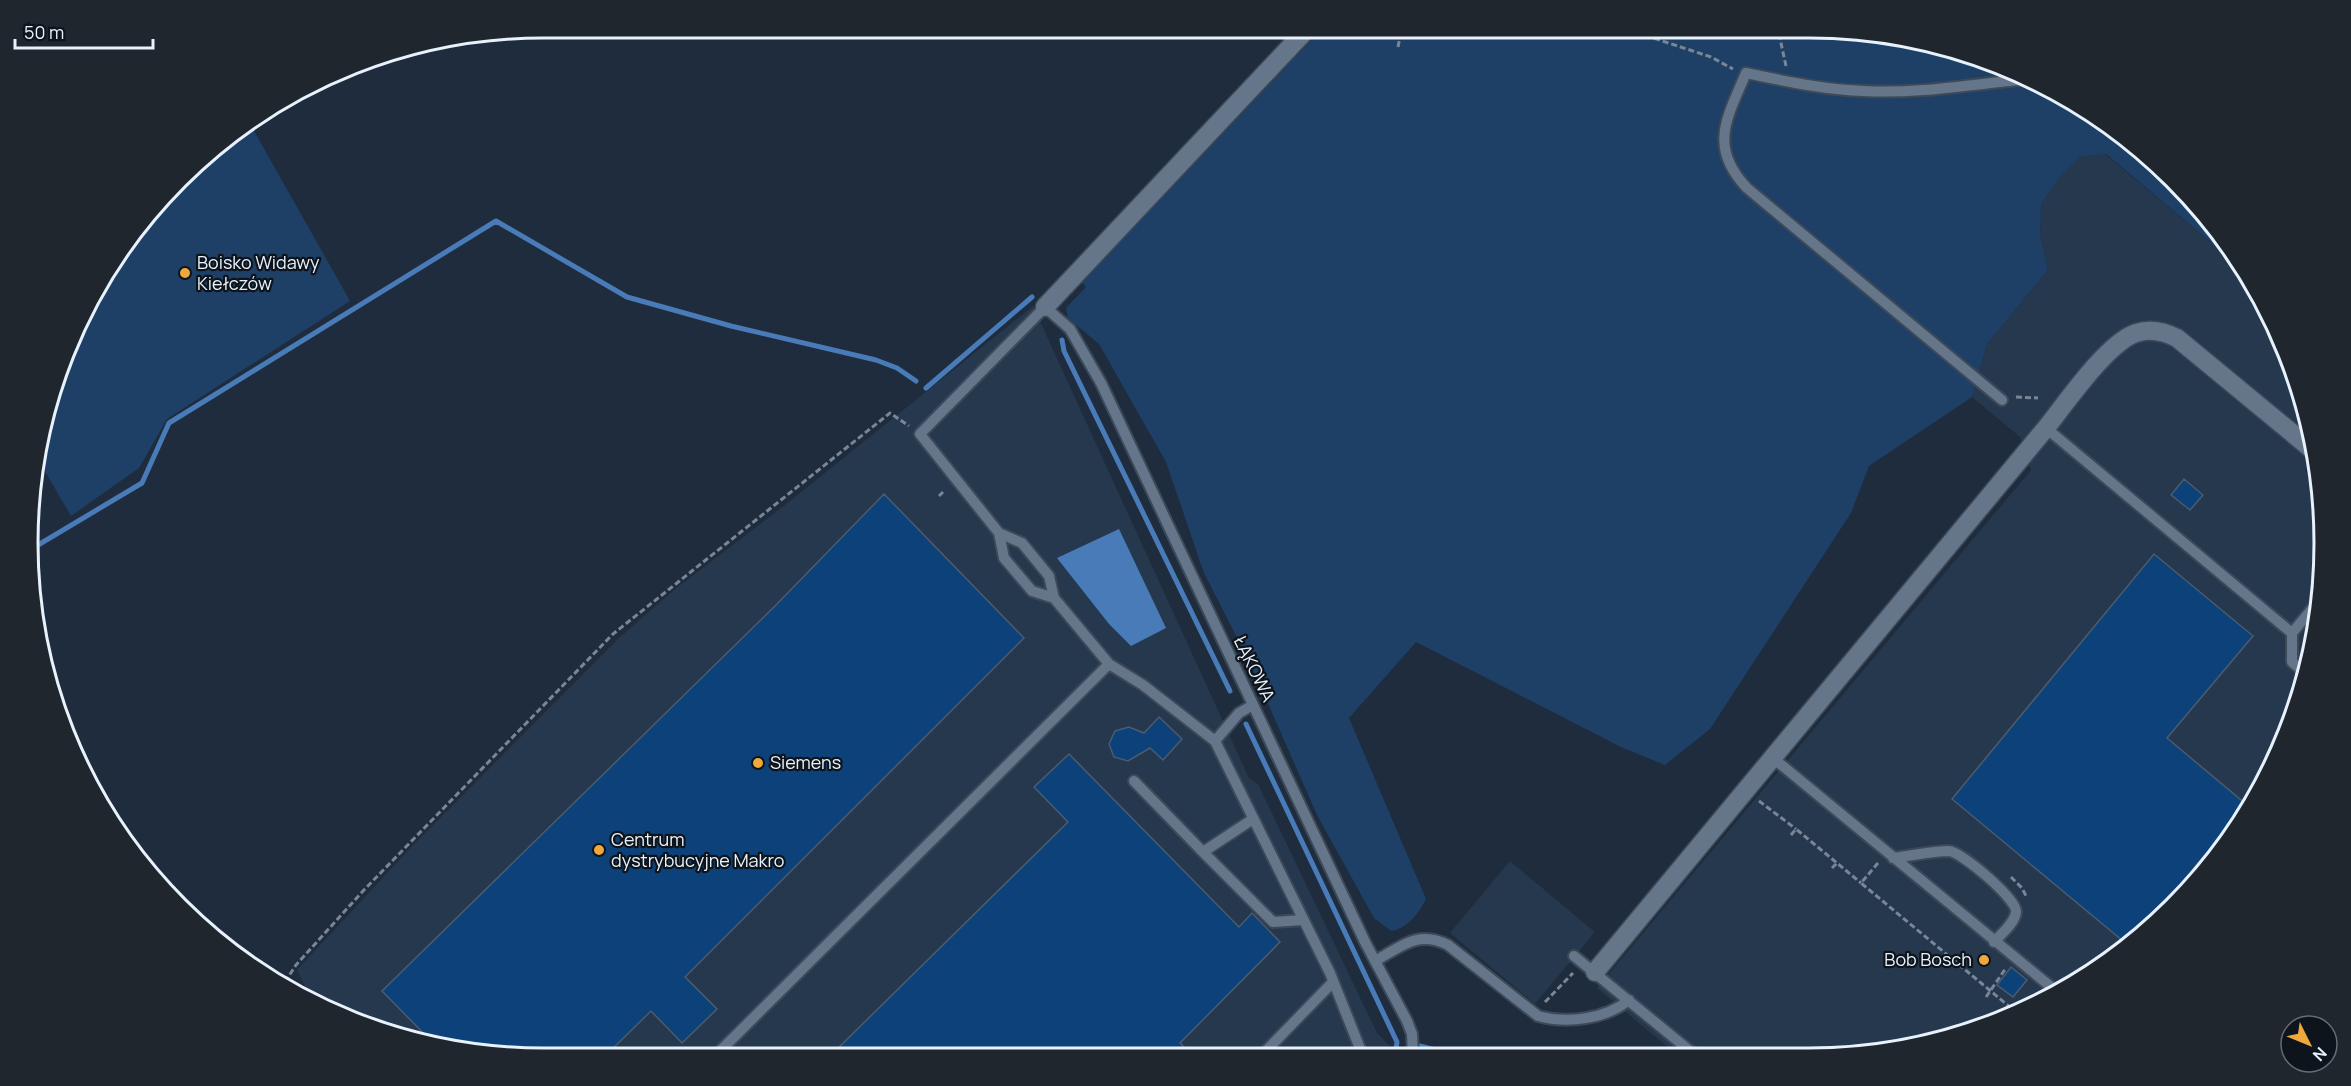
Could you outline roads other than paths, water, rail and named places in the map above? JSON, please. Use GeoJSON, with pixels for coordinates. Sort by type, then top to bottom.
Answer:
{"type":"FeatureCollection","features":[{"type":"Feature","properties":{"kind":"street"},"geometry":{"type":"LineString","coordinates":[[1045,307],[1299,38]]}},
{"type":"Feature","properties":{"kind":"street"},"geometry":{"type":"LineString","coordinates":[[1590,968],[1773,758],[2115,346],[2138,332],[2158,331],[2177,338],[2304,443]]}},
{"type":"Feature","properties":{"kind":"lane"},"geometry":{"type":"LineString","coordinates":[[2002,400],[1747,188],[1732,173],[1724,149],[1724,134],[1746,73],[1796,83],[1864,91],[1907,91],[2011,81]]}},
{"type":"Feature","properties":{"kind":"lane"},"geometry":{"type":"LineString","coordinates":[[1045,307],[920,434],[999,533],[1005,558],[1032,591],[1054,598]]}},
{"type":"Feature","properties":{"kind":"lane","name":"ŁĄKOWA"},"geometry":{"type":"LineString","coordinates":[[1045,307],[1070,329],[1092,365],[1375,961],[1407,1021],[1412,1034],[1413,1048]]}},
{"type":"Feature","properties":{"kind":"lane"},"geometry":{"type":"LineString","coordinates":[[2046,428],[2292,633]]}},
{"type":"Feature","properties":{"kind":"lane"},"geometry":{"type":"LineString","coordinates":[[999,533],[1022,543],[1049,576],[1054,598],[1109,664],[1143,684],[1215,741],[1304,920],[1361,1048]]}},
{"type":"Feature","properties":{"kind":"lane"},"geometry":{"type":"LineString","coordinates":[[2298,667],[2292,662],[2292,633],[2308,614]]}},
{"type":"Feature","properties":{"kind":"lane"},"geometry":{"type":"LineString","coordinates":[[723,1048],[1109,664]]}},
{"type":"Feature","properties":{"kind":"lane"},"geometry":{"type":"LineString","coordinates":[[1215,741],[1239,713],[1253,705]]}},
{"type":"Feature","properties":{"kind":"lane"},"geometry":{"type":"LineString","coordinates":[[1773,758],[2050,987]]}},
{"type":"Feature","properties":{"kind":"lane"},"geometry":{"type":"LineString","coordinates":[[1134,781],[1273,922],[1304,920]]}},
{"type":"Feature","properties":{"kind":"lane"},"geometry":{"type":"LineString","coordinates":[[1203,852],[1253,819]]}},
{"type":"Feature","properties":{"kind":"lane"},"geometry":{"type":"LineString","coordinates":[[1893,858],[1951,851],[1968,861],[2014,901],[2017,911],[2014,919],[1994,942]]}},
{"type":"Feature","properties":{"kind":"lane"},"geometry":{"type":"LineString","coordinates":[[1375,961],[1415,939],[1432,937],[1448,945],[1538,1016],[1551,1020],[1607,1014],[1629,1000]]}},
{"type":"Feature","properties":{"kind":"lane"},"geometry":{"type":"LineString","coordinates":[[1574,956],[1687,1048]]}},
{"type":"Feature","properties":{"kind":"lane"},"geometry":{"type":"LineString","coordinates":[[1269,1048],[1333,982]]}},
{"type":"Feature","properties":{"kind":"waterway"},"geometry":{"type":"LineString","coordinates":[[38,545],[142,483],[169,423],[496,221],[627,297],[731,326],[876,360],[897,368],[916,381]]}},
{"type":"Feature","properties":{"kind":"waterway"},"geometry":{"type":"LineString","coordinates":[[926,388],[1032,297]]}},
{"type":"Feature","properties":{"kind":"waterway"},"geometry":{"type":"LineString","coordinates":[[1062,340],[1064,351],[1230,691]]}},
{"type":"Feature","properties":{"kind":"waterway"},"geometry":{"type":"LineString","coordinates":[[1246,724],[1397,1042],[1396,1048]]}},
{"type":"Feature","properties":{"kind":"waterway"},"geometry":{"type":"LineString","coordinates":[[1420,1046],[1428,1048]]}},
{"type":"Feature","properties":{"kind":"place","name":"Boisko Widawy Kiełczów"},"geometry":{"type":"Point","coordinates":[185,273]}},
{"type":"Feature","properties":{"kind":"place","name":"Siemens"},"geometry":{"type":"Point","coordinates":[758,763]}},
{"type":"Feature","properties":{"kind":"place","name":"Centrum dystrybucyjne Makro"},"geometry":{"type":"Point","coordinates":[599,850]}},
{"type":"Feature","properties":{"kind":"place","name":"Bob Bosch"},"geometry":{"type":"Point","coordinates":[1984,960]}}]}
